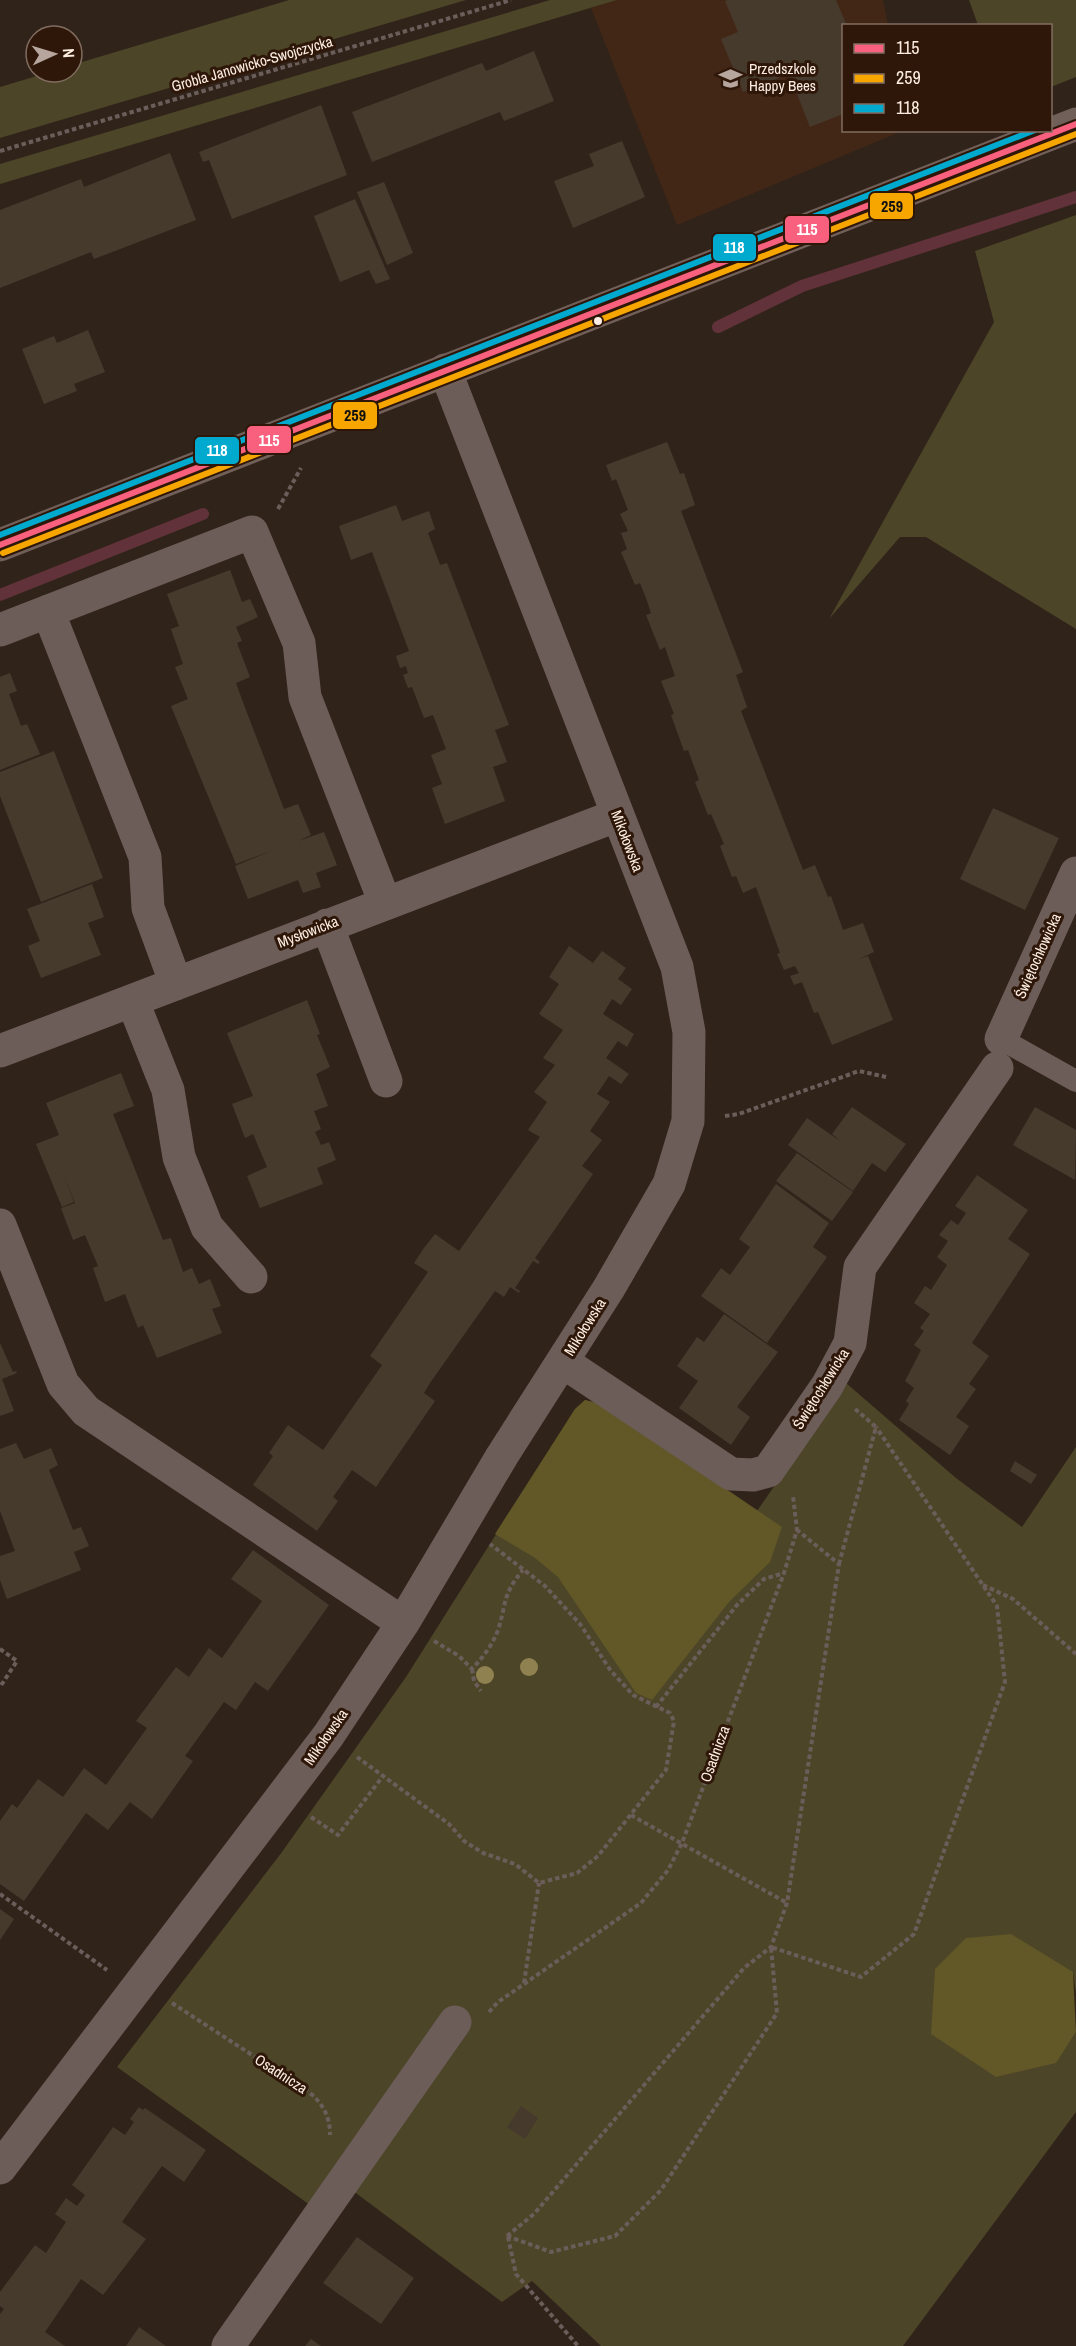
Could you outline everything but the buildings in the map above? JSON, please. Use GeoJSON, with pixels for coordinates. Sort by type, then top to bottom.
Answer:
{"type":"FeatureCollection","features":[{"type":"Feature","properties":{"kind":"main road"},"geometry":{"type":"LineString","coordinates":[[0,545],[1076,124]]}},
{"type":"Feature","properties":{"kind":"street","name":"Mikołowska"},"geometry":{"type":"LineString","coordinates":[[0,2168],[328,1736],[403,1623],[502,1456],[563,1362],[669,1184],[688,1121],[689,1032],[677,967],[445,370]]}},
{"type":"Feature","properties":{"kind":"street"},"geometry":{"type":"LineString","coordinates":[[0,630],[252,532],[299,643],[305,697],[385,903]]}},
{"type":"Feature","properties":{"kind":"street"},"geometry":{"type":"LineString","coordinates":[[48,611],[145,857],[148,908],[176,984]]}},
{"type":"Feature","properties":{"kind":"street","name":"Mysłowicka"},"geometry":{"type":"LineString","coordinates":[[0,1052],[618,815]]}},
{"type":"Feature","properties":{"kind":"street","name":"Świętochłowicka"},"geometry":{"type":"LineString","coordinates":[[768,1471],[827,1386],[850,1343],[860,1267],[999,1054],[1076,873]]}},
{"type":"Feature","properties":{"kind":"street"},"geometry":{"type":"LineString","coordinates":[[327,925],[386,1081]]}},
{"type":"Feature","properties":{"kind":"street"},"geometry":{"type":"LineString","coordinates":[[133,1002],[168,1090],[179,1157],[207,1227],[251,1277]]}},
{"type":"Feature","properties":{"kind":"street"},"geometry":{"type":"LineString","coordinates":[[0,1225],[63,1384],[86,1411],[403,1623]]}},
{"type":"Feature","properties":{"kind":"street"},"geometry":{"type":"LineString","coordinates":[[563,1362],[731,1474],[753,1475],[768,1471]]}},
{"type":"Feature","properties":{"kind":"street"},"geometry":{"type":"LineString","coordinates":[[228,2346],[455,2022]]}},
{"type":"Feature","properties":{"kind":"lane"},"geometry":{"type":"LineString","coordinates":[[999,1054],[1076,1081]]}},
{"type":"Feature","properties":{"kind":"path","name":"Grobla Janowicko-Swojczycka"},"geometry":{"type":"LineString","coordinates":[[0,151],[511,0]]}},
{"type":"Feature","properties":{"kind":"path"},"geometry":{"type":"LineString","coordinates":[[252,532],[266,532],[303,464]]}},
{"type":"Feature","properties":{"kind":"path"},"geometry":{"type":"LineString","coordinates":[[688,1121],[739,1114],[859,1071],[886,1077]]}},
{"type":"Feature","properties":{"kind":"path"},"geometry":{"type":"LineString","coordinates":[[771,1947],[861,1977],[914,1934],[1005,1682],[997,1606],[876,1427],[827,1386]]}},
{"type":"Feature","properties":{"kind":"path"},"geometry":{"type":"LineString","coordinates":[[507,2236],[551,2252],[615,2236],[661,2190],[777,2013],[771,1947],[787,1903],[839,1564],[876,1427]]}},
{"type":"Feature","properties":{"kind":"path","name":"Osadnicza"},"geometry":{"type":"LineString","coordinates":[[539,1883],[524,1984],[641,1903],[668,1870],[682,1843],[784,1573],[797,1530],[793,1493],[768,1471]]}},
{"type":"Feature","properties":{"kind":"path"},"geometry":{"type":"LineString","coordinates":[[328,1736],[449,1824],[464,1841],[483,1853],[515,1864],[539,1883],[577,1873],[598,1856],[666,1770],[674,1721],[670,1713],[633,1695],[611,1671],[580,1624],[545,1586],[503,1552],[461,1527]]}},
{"type":"Feature","properties":{"kind":"path"},"geometry":{"type":"LineString","coordinates":[[797,1530],[839,1564]]}},
{"type":"Feature","properties":{"kind":"path"},"geometry":{"type":"LineString","coordinates":[[472,1669],[489,1649],[498,1629],[507,1592],[524,1570]]}},
{"type":"Feature","properties":{"kind":"path"},"geometry":{"type":"LineString","coordinates":[[656,1707],[737,1605],[764,1579],[784,1573]]}},
{"type":"Feature","properties":{"kind":"path"},"geometry":{"type":"LineString","coordinates":[[982,1584],[1013,1599],[1076,1654]]}},
{"type":"Feature","properties":{"kind":"path"},"geometry":{"type":"LineString","coordinates":[[403,1623],[459,1656],[472,1669],[474,1681],[481,1691]]}},
{"type":"Feature","properties":{"kind":"path"},"geometry":{"type":"LineString","coordinates":[[0,1649],[17,1661],[0,1687]]}},
{"type":"Feature","properties":{"kind":"path"},"geometry":{"type":"LineString","coordinates":[[282,1798],[338,1835],[383,1776]]}},
{"type":"Feature","properties":{"kind":"path"},"geometry":{"type":"LineString","coordinates":[[631,1815],[787,1903]]}},
{"type":"Feature","properties":{"kind":"path","name":"Osadnicza"},"geometry":{"type":"LineString","coordinates":[[0,1894],[139,1986],[309,2092],[322,2103],[328,2115],[330,2140]]}},
{"type":"Feature","properties":{"kind":"path"},"geometry":{"type":"LineString","coordinates":[[507,2236],[534,2214],[744,1968],[771,1947]]}},
{"type":"Feature","properties":{"kind":"path"},"geometry":{"type":"LineString","coordinates":[[507,2236],[516,2274],[578,2346]]}},
{"type":"Feature","properties":{"kind":"shaded area"},"geometry":{"type":"Polygon","coordinates":[[[289,0],[466,0],[0,138],[0,87],[24,80],[24,84],[84,84],[84,61],[289,0]]]}},
{"type":"Feature","properties":{"kind":"shaded area"},"geometry":{"type":"Polygon","coordinates":[[[550,0],[617,0],[0,184],[0,164],[550,0]]]}},
{"type":"Feature","properties":{"kind":"shaded area","name":"Przedszkole Happy Bees"},"geometry":{"type":"Polygon","coordinates":[[[617,0],[883,0],[888,24],[842,24],[842,132],[900,132],[677,225],[591,8],[617,0]]]}},
{"type":"Feature","properties":{"kind":"shaded area"},"geometry":{"type":"Polygon","coordinates":[[[969,0],[1076,0],[1076,77],[1052,87],[1052,24],[978,24],[969,0]]]}},
{"type":"Feature","properties":{"kind":"shaded area"},"geometry":{"type":"Polygon","coordinates":[[[1076,215],[1076,629],[926,537],[900,537],[829,619],[994,322],[975,251],[1076,215]]]}},
{"type":"Feature","properties":{"kind":"shaded area"},"geometry":{"type":"Polygon","coordinates":[[[846,1383],[956,1478],[1022,1527],[1076,1447],[1076,1994],[1073,1972],[1055,2063],[1076,2032],[1076,2112],[903,2346],[601,2346],[532,2281],[502,2302],[333,2176],[310,2205],[117,2067],[282,1852],[406,1677],[575,1409],[585,1400],[601,1404],[757,1511],[846,1383]]]}},
{"type":"Feature","properties":{"kind":"shaded area"},"geometry":{"type":"Polygon","coordinates":[[[585,1400],[601,1404],[782,1527],[770,1562],[729,1602],[652,1700],[636,1693],[558,1577],[535,1558],[495,1534],[575,1409],[585,1400]]]}},
{"type":"Feature","properties":{"kind":"shaded area"},"geometry":{"type":"Polygon","coordinates":[[[1011,1934],[1073,1972],[1076,2032],[1056,2063],[996,2077],[931,2034],[935,1969],[966,1938],[1011,1934]]]}},
{"type":"Feature","properties":{"kind":"waterway"},"geometry":{"type":"LineString","coordinates":[[718,327],[802,286],[1076,197]]}},
{"type":"Feature","properties":{"kind":"waterway"},"geometry":{"type":"LineString","coordinates":[[0,595],[203,514]]}},
{"type":"Feature","properties":{"kind":"transit line","name":"115"},"geometry":{"type":"LineString","coordinates":[[0,545],[1076,124]]}},
{"type":"Feature","properties":{"kind":"transit line","name":"118"},"geometry":{"type":"LineString","coordinates":[[0,535],[1030,132]]}},
{"type":"Feature","properties":{"kind":"transit line","name":"259"},"geometry":{"type":"LineString","coordinates":[[3,553],[1076,134]]}},
{"type":"Feature","properties":{"kind":"place","name":"Przedszkole Happy Bees"},"geometry":{"type":"Point","coordinates":[731,78]}}]}
